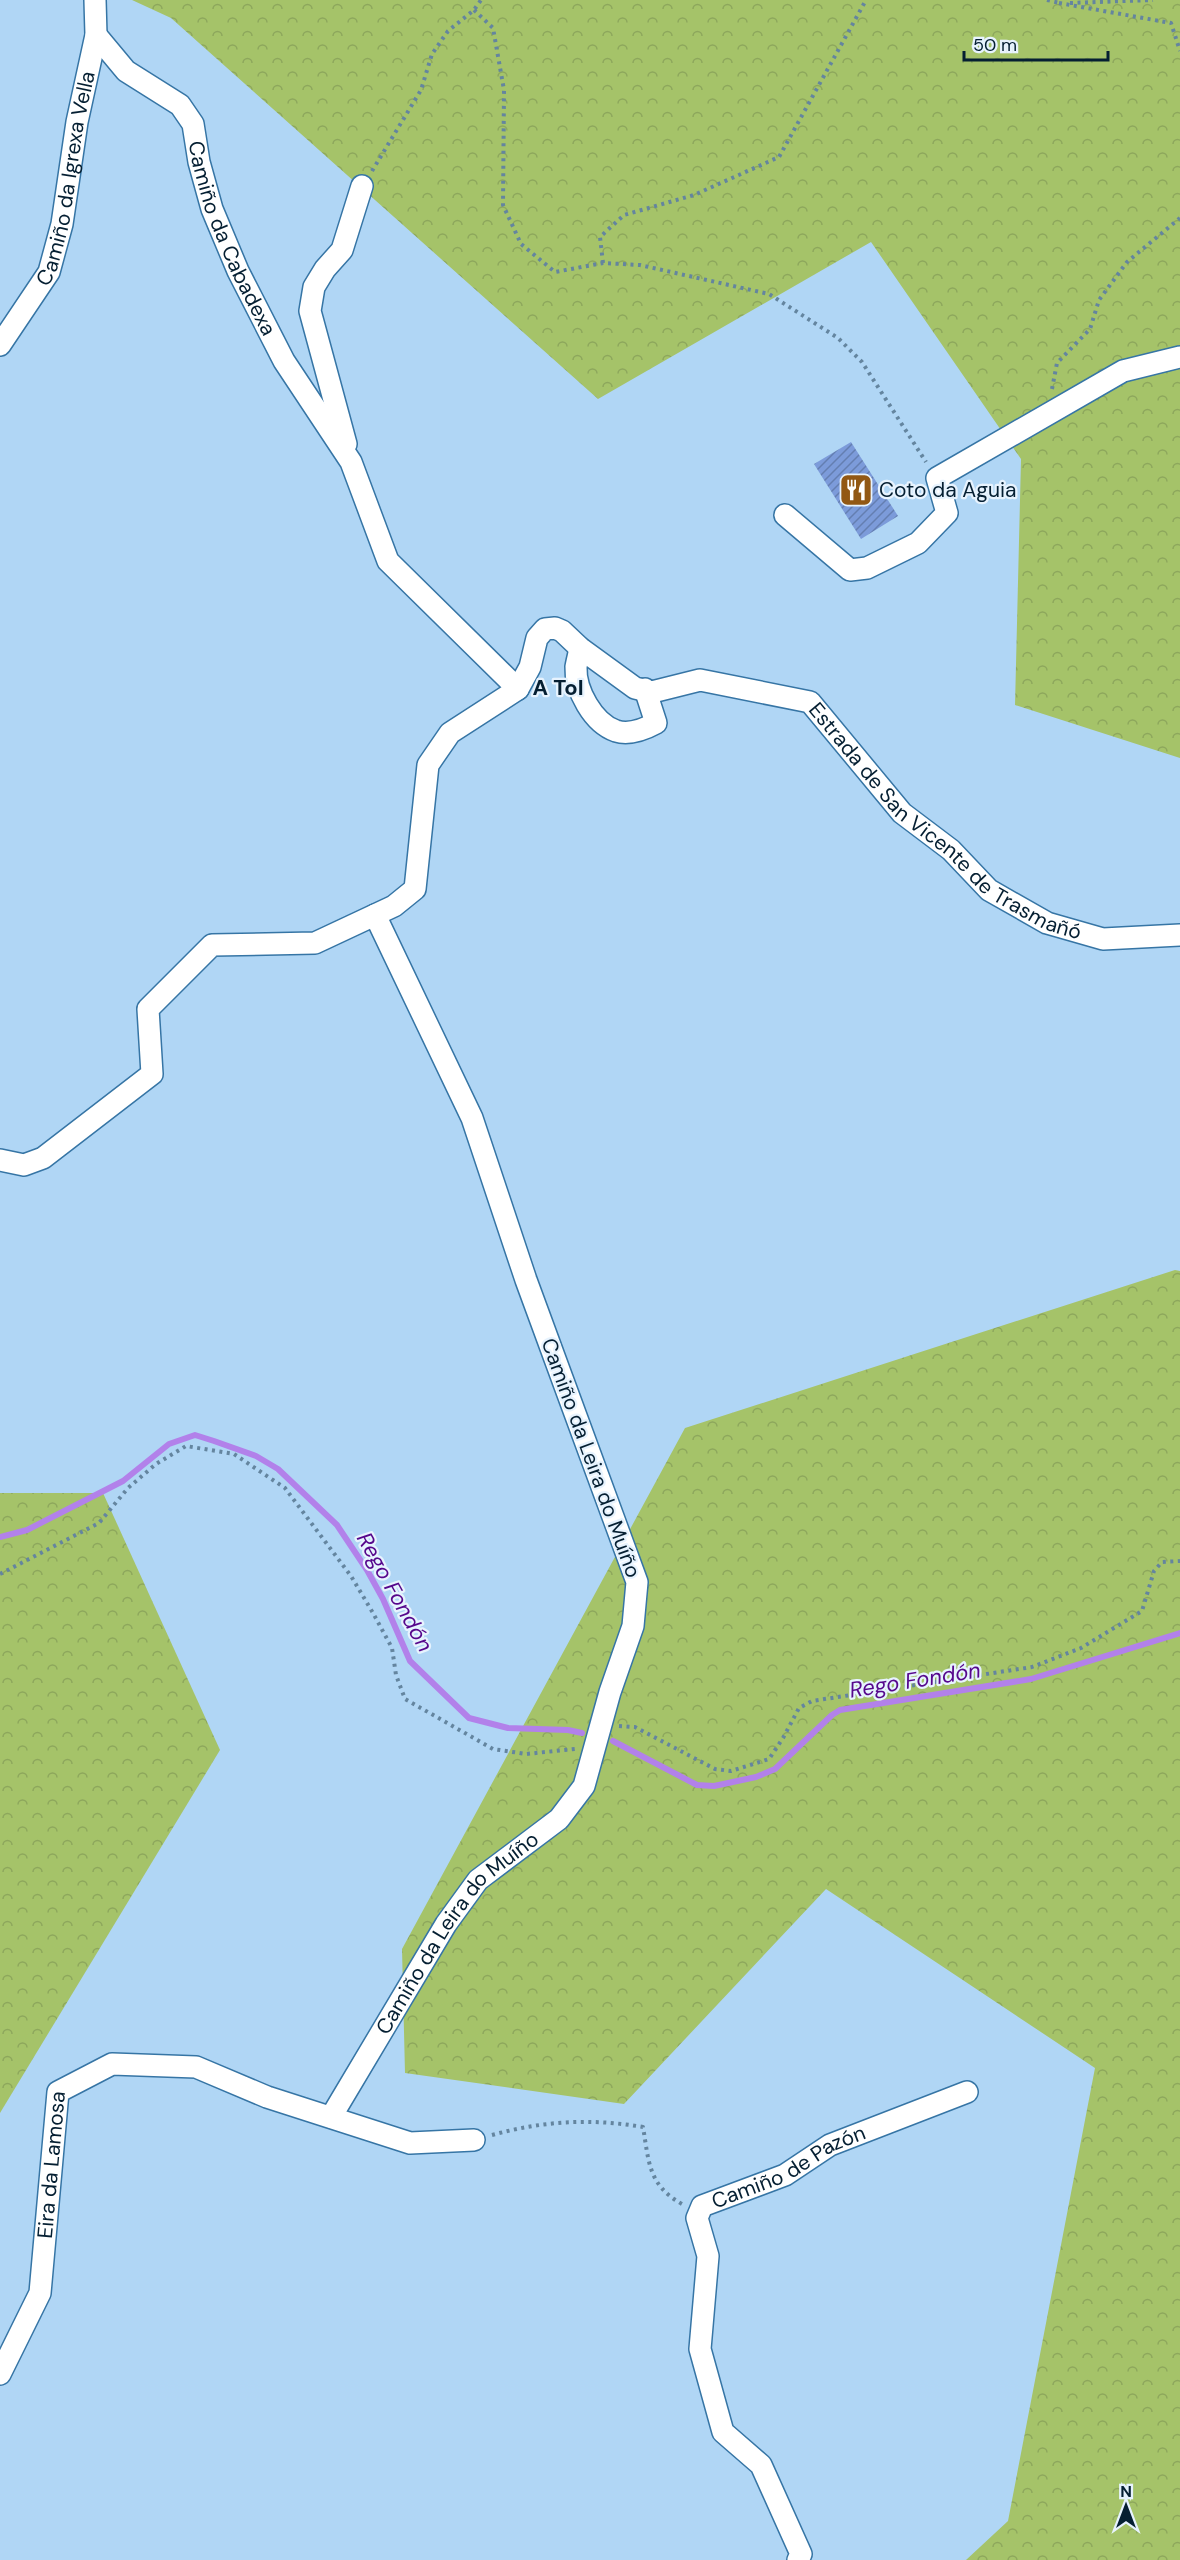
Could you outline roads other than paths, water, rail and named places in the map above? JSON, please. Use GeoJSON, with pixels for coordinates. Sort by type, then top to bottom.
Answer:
{"type":"FeatureCollection","features":[{"type":"Feature","properties":{"kind":"street","name":"Camiño da Igrexa Vella"},"geometry":{"type":"LineString","coordinates":[[0,345],[49,272],[62,224],[77,122],[96,35],[95,0]]}},
{"type":"Feature","properties":{"kind":"street","name":"Camiño da Cabadexa"},"geometry":{"type":"LineString","coordinates":[[96,35],[126,71],[180,105],[193,124],[199,162],[212,209],[238,272],[284,361],[351,462]]}},
{"type":"Feature","properties":{"kind":"street","name":"Camiño da Cabadexa"},"geometry":{"type":"LineString","coordinates":[[362,186],[342,250],[325,268],[314,287],[310,311],[351,462],[388,561],[518,689]]}},
{"type":"Feature","properties":{"kind":"street"},"geometry":{"type":"LineString","coordinates":[[785,515],[850,570],[867,568],[918,543],[947,513],[937,478],[1123,371],[1180,357]]}},
{"type":"Feature","properties":{"kind":"street"},"geometry":{"type":"LineString","coordinates":[[0,1160],[24,1165],[43,1158],[152,1074],[148,1009],[212,945],[315,943],[394,906],[415,889],[428,765],[450,733],[518,689],[530,667],[537,638],[545,629],[555,628],[562,631],[580,648],[635,688],[645,689],[656,723],[643,730],[617,731],[601,722],[580,693],[576,668],[580,648]]}},
{"type":"Feature","properties":{"kind":"street","name":"Estrada de San Vicente de Trasmañó"},"geometry":{"type":"LineString","coordinates":[[645,689],[652,692],[700,680],[810,702],[902,813],[951,850],[989,890],[1047,923],[1102,939],[1180,935]]}},
{"type":"Feature","properties":{"kind":"street","name":"Camiño da Leira do Muíño"},"geometry":{"type":"LineString","coordinates":[[331,2117],[446,1924],[478,1880],[559,1820],[584,1786],[633,1626],[637,1582],[526,1280],[472,1118],[375,915]]}},
{"type":"Feature","properties":{"kind":"street","name":"Eira da Lamosa"},"geometry":{"type":"LineString","coordinates":[[0,2374],[40,2293],[58,2092],[112,2064],[196,2067],[267,2097],[331,2117]]}},
{"type":"Feature","properties":{"kind":"street","name":"Camiño de Pazón"},"geometry":{"type":"LineString","coordinates":[[798,2560],[801,2554],[761,2465],[723,2432],[700,2349],[708,2256],[697,2218],[702,2206],[785,2175],[830,2145],[967,2092]]}},
{"type":"Feature","properties":{"kind":"street"},"geometry":{"type":"LineString","coordinates":[[331,2117],[410,2143],[474,2140]]}},
{"type":"Feature","properties":{"kind":"waterway","name":"Rego Fondón"},"geometry":{"type":"LineString","coordinates":[[0,1537],[27,1530],[123,1481],[169,1444],[195,1435],[214,1441],[256,1456],[278,1469],[337,1525],[383,1599],[410,1661],[469,1718],[508,1728],[568,1730],[582,1733]]}},
{"type":"Feature","properties":{"kind":"waterway","name":"Rego Fondón"},"geometry":{"type":"LineString","coordinates":[[613,1741],[697,1785],[714,1786],[756,1777],[775,1769],[840,1710],[1031,1679],[1180,1633]]}},
{"type":"Feature","properties":{"kind":"place","name":"Coto da Aguia"},"geometry":{"type":"Point","coordinates":[856,490]}},
{"type":"Feature","properties":{"kind":"district","name":"A Tol"},"geometry":{"type":"Point","coordinates":[558,687]}}]}
